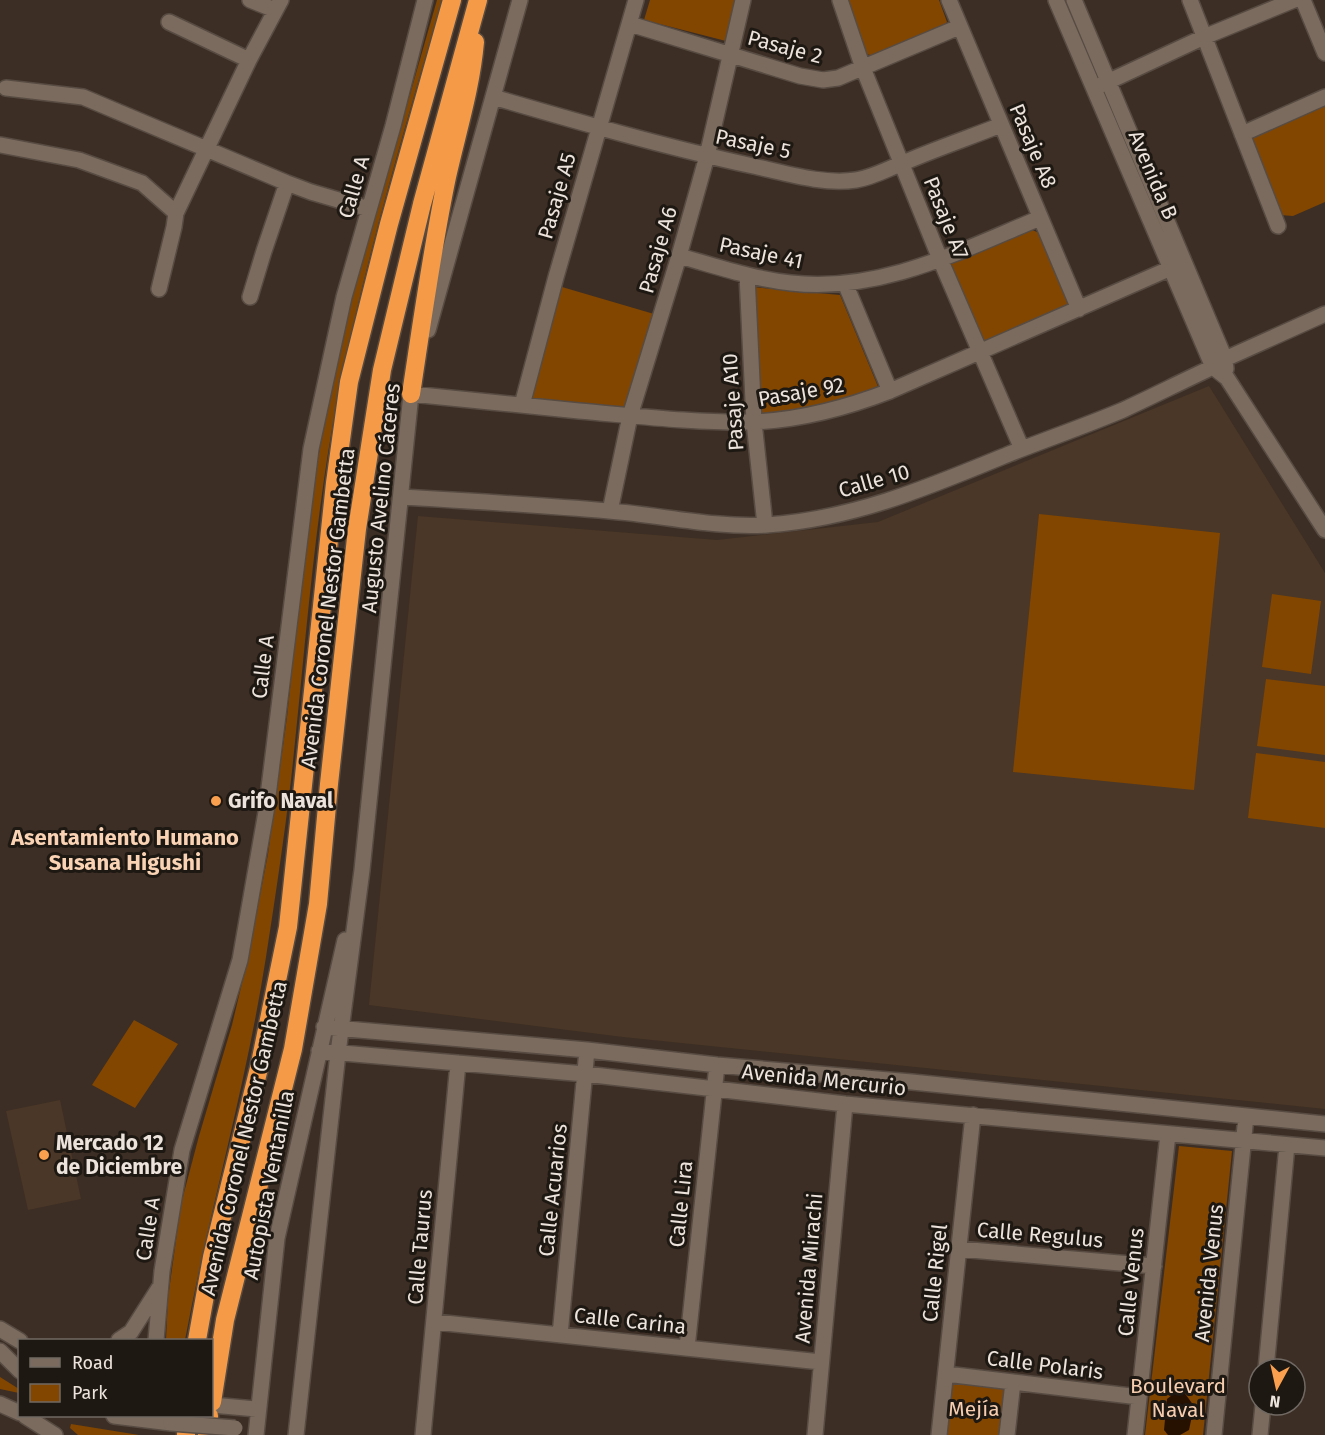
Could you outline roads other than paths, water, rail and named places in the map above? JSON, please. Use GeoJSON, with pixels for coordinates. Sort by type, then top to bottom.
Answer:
{"type":"FeatureCollection","features":[{"type":"Feature","properties":{"kind":"highway","name":"Avenida Coronel Nestor Gambetta"},"geometry":{"type":"LineString","coordinates":[[197,1339],[212,1257],[259,1068],[288,927],[335,483],[349,382],[389,224],[452,0]]}},
{"type":"Feature","properties":{"kind":"highway","name":"Avenida Coronel Nestor Gambetta"},"geometry":{"type":"LineString","coordinates":[[213,1398],[225,1320],[293,1049],[318,904],[357,529],[382,370],[422,204],[478,0]]}},
{"type":"Feature","properties":{"kind":"highway"},"geometry":{"type":"LineString","coordinates":[[411,394],[445,188],[472,72],[478,0]]}},
{"type":"Feature","properties":{"kind":"highway"},"geometry":{"type":"LineString","coordinates":[[207,1435],[209,1417]]}},
{"type":"Feature","properties":{"kind":"highway"},"geometry":{"type":"LineString","coordinates":[[179,1419],[186,1435]]}},
{"type":"Feature","properties":{"kind":"street"},"geometry":{"type":"LineString","coordinates":[[159,290],[176,213],[249,60],[278,5],[250,0]]}},
{"type":"Feature","properties":{"kind":"street","name":"Calle A"},"geometry":{"type":"LineString","coordinates":[[156,1339],[160,1286],[182,1150],[240,960],[266,812],[311,449],[344,297],[393,126],[425,0]]}},
{"type":"Feature","properties":{"kind":"street","name":"Augusto Avelino Cáceres"},"geometry":{"type":"LineString","coordinates":[[338,1053],[362,870],[411,394],[520,0]]}},
{"type":"Feature","properties":{"kind":"street","name":"Pasaje A5"},"geometry":{"type":"LineString","coordinates":[[522,405],[598,128],[636,0]]}},
{"type":"Feature","properties":{"kind":"street","name":"Pasaje A6"},"geometry":{"type":"LineString","coordinates":[[610,511],[630,416],[707,156],[743,0]]}},
{"type":"Feature","properties":{"kind":"street","name":"Pasaje A7"},"geometry":{"type":"LineString","coordinates":[[840,0],[863,68],[940,259],[1022,449]]}},
{"type":"Feature","properties":{"kind":"street","name":"Pasaje A8"},"geometry":{"type":"LineString","coordinates":[[949,0],[1079,309]]}},
{"type":"Feature","properties":{"kind":"street","name":"Avenida B"},"geometry":{"type":"LineString","coordinates":[[1056,0],[1171,268],[1219,363]]}},
{"type":"Feature","properties":{"kind":"street","name":"Avenida B"},"geometry":{"type":"LineString","coordinates":[[1074,0],[1219,363]]}},
{"type":"Feature","properties":{"kind":"street"},"geometry":{"type":"LineString","coordinates":[[1190,0],[1278,226]]}},
{"type":"Feature","properties":{"kind":"street"},"geometry":{"type":"LineString","coordinates":[[1093,89],[1204,37],[1294,0]]}},
{"type":"Feature","properties":{"kind":"street"},"geometry":{"type":"LineString","coordinates":[[1303,0],[1325,53]]}},
{"type":"Feature","properties":{"kind":"street"},"geometry":{"type":"LineString","coordinates":[[169,22],[249,60]]}},
{"type":"Feature","properties":{"kind":"street","name":"Pasaje 2"},"geometry":{"type":"LineString","coordinates":[[630,24],[800,76],[823,80],[838,78],[959,27]]}},
{"type":"Feature","properties":{"kind":"street"},"geometry":{"type":"LineString","coordinates":[[6,88],[83,97],[287,183],[369,209]]}},
{"type":"Feature","properties":{"kind":"street","name":"Pasaje 5"},"geometry":{"type":"LineString","coordinates":[[493,96],[598,128],[707,156],[810,178],[831,180],[873,177],[902,163],[1001,125]]}},
{"type":"Feature","properties":{"kind":"street"},"geometry":{"type":"LineString","coordinates":[[1242,134],[1325,97]]}},
{"type":"Feature","properties":{"kind":"street"},"geometry":{"type":"LineString","coordinates":[[1,145],[79,160],[142,183],[176,213]]}},
{"type":"Feature","properties":{"kind":"street"},"geometry":{"type":"LineString","coordinates":[[250,297],[287,183]]}},
{"type":"Feature","properties":{"kind":"street","name":"Pasaje 41"},"geometry":{"type":"LineString","coordinates":[[679,256],[747,275],[789,283],[845,284],[898,274],[1040,218]]}},
{"type":"Feature","properties":{"kind":"street","name":"Pasaje 92"},"geometry":{"type":"LineString","coordinates":[[411,394],[630,416],[708,421],[754,422],[820,413],[860,403],[980,354],[1171,268]]}},
{"type":"Feature","properties":{"kind":"street","name":"Pasaje A10"},"geometry":{"type":"LineString","coordinates":[[747,275],[754,422],[765,525]]}},
{"type":"Feature","properties":{"kind":"street"},"geometry":{"type":"LineString","coordinates":[[845,284],[890,391]]}},
{"type":"Feature","properties":{"kind":"street","name":"Calle 10"},"geometry":{"type":"LineString","coordinates":[[401,496],[610,511],[730,524],[765,525],[798,522],[881,504],[1124,409],[1325,314]]}},
{"type":"Feature","properties":{"kind":"street"},"geometry":{"type":"LineString","coordinates":[[1219,363],[1325,530]]}},
{"type":"Feature","properties":{"kind":"street","name":"Augusto Avelino Cáceres"},"geometry":{"type":"LineString","coordinates":[[319,1051],[362,870]]}},
{"type":"Feature","properties":{"kind":"street","name":"Avenida Mercurio"},"geometry":{"type":"LineString","coordinates":[[324,1028],[587,1050],[717,1065],[912,1082],[1325,1124]]}},
{"type":"Feature","properties":{"kind":"street","name":"Calle Acuarios"},"geometry":{"type":"LineString","coordinates":[[560,1335],[587,1050]]}},
{"type":"Feature","properties":{"kind":"street","name":"Avenida Mercurio"},"geometry":{"type":"LineString","coordinates":[[319,1051],[585,1074],[845,1104],[1325,1148]]}},
{"type":"Feature","properties":{"kind":"street","name":"Autopista Ventanilla"},"geometry":{"type":"LineString","coordinates":[[256,1432],[277,1238],[319,1051]]}},
{"type":"Feature","properties":{"kind":"street"},"geometry":{"type":"LineString","coordinates":[[297,1435],[338,1053]]}},
{"type":"Feature","properties":{"kind":"street","name":"Calle Taurus"},"geometry":{"type":"LineString","coordinates":[[423,1435],[458,1064]]}},
{"type":"Feature","properties":{"kind":"street","name":"Calle Lira"},"geometry":{"type":"LineString","coordinates":[[687,1348],[717,1065]]}},
{"type":"Feature","properties":{"kind":"street"},"geometry":{"type":"LineString","coordinates":[[909,1109],[912,1082]]}},
{"type":"Feature","properties":{"kind":"street","name":"Avenida Mirachi"},"geometry":{"type":"LineString","coordinates":[[815,1435],[845,1104]]}},
{"type":"Feature","properties":{"kind":"street","name":"Calle Rigel"},"geometry":{"type":"LineString","coordinates":[[939,1435],[973,1116]]}},
{"type":"Feature","properties":{"kind":"street","name":"Avenida Venus"},"geometry":{"type":"LineString","coordinates":[[1214,1435],[1246,1116]]}},
{"type":"Feature","properties":{"kind":"street","name":"Calle Venus"},"geometry":{"type":"LineString","coordinates":[[1135,1435],[1168,1134]]}},
{"type":"Feature","properties":{"kind":"street"},"geometry":{"type":"LineString","coordinates":[[1267,1357],[1287,1145]]}},
{"type":"Feature","properties":{"kind":"street","name":"Calle Regulus"},"geometry":{"type":"LineString","coordinates":[[959,1249],[1154,1266]]}},
{"type":"Feature","properties":{"kind":"street"},"geometry":{"type":"LineString","coordinates":[[122,1339],[131,1332],[160,1286]]}},
{"type":"Feature","properties":{"kind":"street","name":"Calle Carina"},"geometry":{"type":"LineString","coordinates":[[435,1322],[821,1362]]}},
{"type":"Feature","properties":{"kind":"street"},"geometry":{"type":"LineString","coordinates":[[0,1329],[18,1340]]}},
{"type":"Feature","properties":{"kind":"street"},"geometry":{"type":"LineString","coordinates":[[0,1351],[18,1369]]}},
{"type":"Feature","properties":{"kind":"street","name":"Calle Polaris"},"geometry":{"type":"LineString","coordinates":[[946,1374],[1139,1397]]}},
{"type":"Feature","properties":{"kind":"street"},"geometry":{"type":"LineString","coordinates":[[1007,1435],[1013,1382]]}},
{"type":"Feature","properties":{"kind":"street"},"geometry":{"type":"LineString","coordinates":[[0,1398],[18,1401]]}},
{"type":"Feature","properties":{"kind":"street"},"geometry":{"type":"LineString","coordinates":[[0,1404],[18,1412]]}},
{"type":"Feature","properties":{"kind":"street"},"geometry":{"type":"LineString","coordinates":[[213,1404],[257,1408]]}},
{"type":"Feature","properties":{"kind":"street"},"geometry":{"type":"LineString","coordinates":[[27,1417],[55,1435]]}},
{"type":"Feature","properties":{"kind":"street"},"geometry":{"type":"LineString","coordinates":[[119,1417],[152,1424],[179,1419],[256,1432]]}},
{"type":"Feature","properties":{"kind":"street"},"geometry":{"type":"LineString","coordinates":[[1260,1435],[1262,1417]]}},
{"type":"Feature","properties":{"kind":"place","name":"Grifo Naval"},"geometry":{"type":"Point","coordinates":[216,801]}},
{"type":"Feature","properties":{"kind":"place","name":"Mercado 12 de Diciembre"},"geometry":{"type":"Point","coordinates":[44,1155]}},
{"type":"Feature","properties":{"kind":"district","name":"Asentamiento Humano Susana Higushi"},"geometry":{"type":"Point","coordinates":[125,850]}},
{"type":"Feature","properties":{"kind":"park label","name":"Boulevard Naval"},"geometry":{"type":"Point","coordinates":[1178,1398]}},
{"type":"Feature","properties":{"kind":"park label","name":"Mejía"},"geometry":{"type":"Point","coordinates":[974,1409]}}]}
